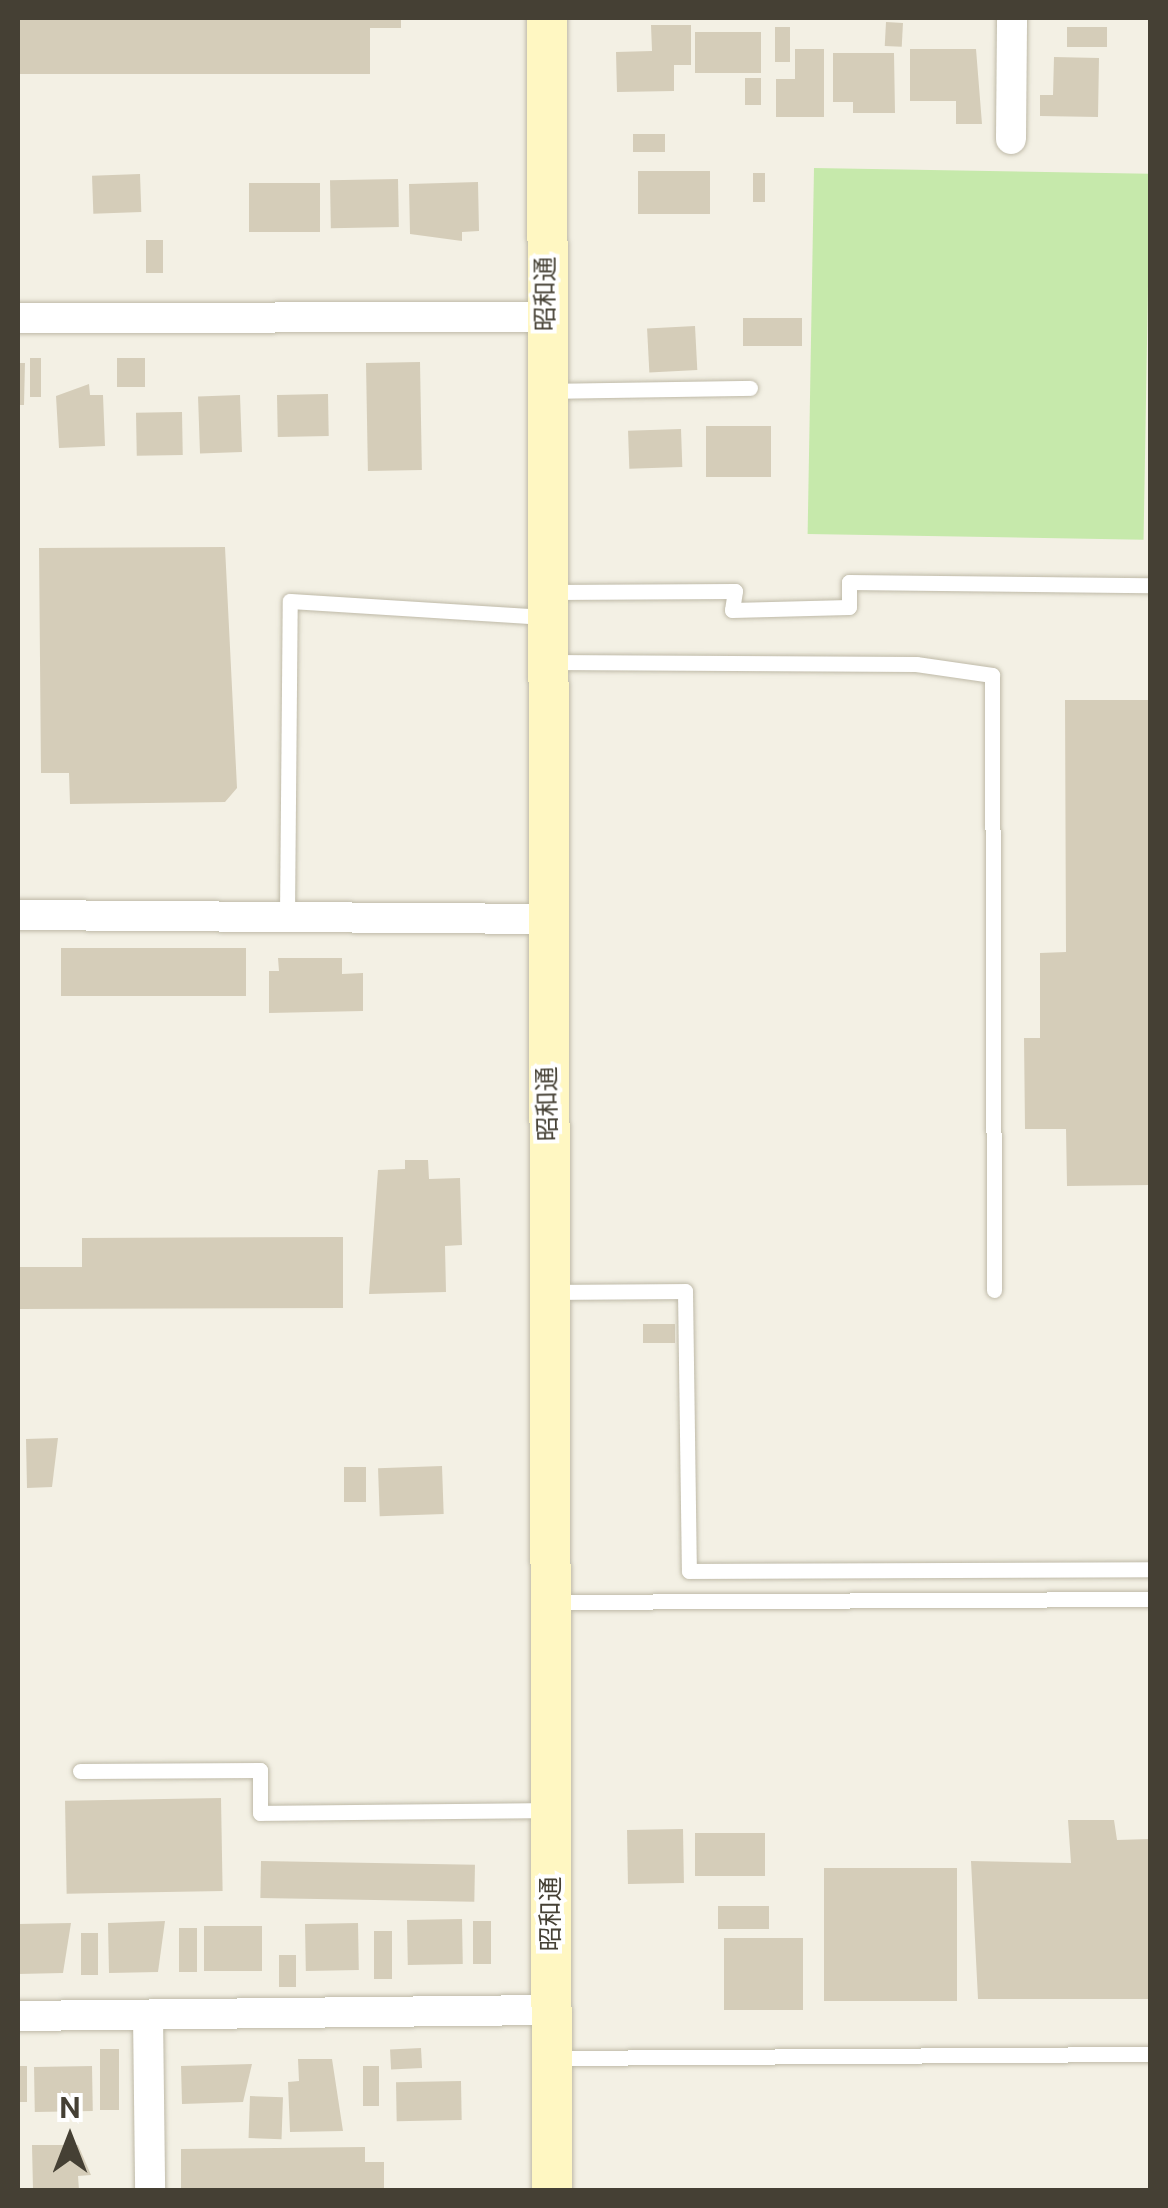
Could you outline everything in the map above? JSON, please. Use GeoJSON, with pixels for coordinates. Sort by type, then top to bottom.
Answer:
{"type":"FeatureCollection","features":[{"type":"Feature","properties":{"kind":"street","name":"昭和通"},"geometry":{"type":"LineString","coordinates":[[547,18],[545,317],[550,604],[545,919],[552,2190]]}},
{"type":"Feature","properties":{"kind":"street"},"geometry":{"type":"LineString","coordinates":[[1012,18],[1012,140]]}},
{"type":"Feature","properties":{"kind":"street"},"geometry":{"type":"LineString","coordinates":[[18,318],[545,317]]}},
{"type":"Feature","properties":{"kind":"street"},"geometry":{"type":"LineString","coordinates":[[18,915],[545,919]]}},
{"type":"Feature","properties":{"kind":"street"},"geometry":{"type":"LineString","coordinates":[[18,2016],[550,2010]]}},
{"type":"Feature","properties":{"kind":"street"},"geometry":{"type":"LineString","coordinates":[[148,2015],[150,2190]]}},
{"type":"Feature","properties":{"kind":"lane"},"geometry":{"type":"LineString","coordinates":[[546,391],[750,388]]}},
{"type":"Feature","properties":{"kind":"lane"},"geometry":{"type":"LineString","coordinates":[[288,916],[290,601],[550,604],[734,591],[732,610],[849,607],[849,582],[1150,585]]}},
{"type":"Feature","properties":{"kind":"lane"},"geometry":{"type":"LineString","coordinates":[[549,662],[916,664],[992,676],[994,1290]]}},
{"type":"Feature","properties":{"kind":"lane"},"geometry":{"type":"LineString","coordinates":[[548,1292],[685,1291],[689,1571],[1150,1569]]}},
{"type":"Feature","properties":{"kind":"lane"},"geometry":{"type":"LineString","coordinates":[[549,1602],[1150,1598]]}},
{"type":"Feature","properties":{"kind":"lane"},"geometry":{"type":"LineString","coordinates":[[80,1771],[260,1770],[260,1813],[550,1810]]}},
{"type":"Feature","properties":{"kind":"lane"},"geometry":{"type":"LineString","coordinates":[[550,2058],[1150,2054]]}},
{"type":"Feature","properties":{"kind":"green space"},"geometry":{"type":"Polygon","coordinates":[[[814,168],[1150,174],[1144,540],[808,534],[814,168]]]}},
{"type":"Feature","properties":{"kind":"building"},"geometry":{"type":"Polygon","coordinates":[[[18,18],[401,18],[401,28],[370,28],[370,74],[18,74],[18,18]]]}},
{"type":"Feature","properties":{"kind":"building"},"geometry":{"type":"Polygon","coordinates":[[[886,22],[903,23],[902,47],[885,46],[886,22]]]}},
{"type":"Feature","properties":{"kind":"building"},"geometry":{"type":"Polygon","coordinates":[[[651,25],[691,25],[691,65],[674,65],[674,91],[617,92],[616,52],[652,51],[651,25]]]}},
{"type":"Feature","properties":{"kind":"building"},"geometry":{"type":"Polygon","coordinates":[[[775,27],[790,27],[790,62],[775,62],[775,27]]]}},
{"type":"Feature","properties":{"kind":"building"},"geometry":{"type":"Polygon","coordinates":[[[1067,27],[1107,27],[1107,47],[1067,47],[1067,27]]]}},
{"type":"Feature","properties":{"kind":"building"},"geometry":{"type":"Polygon","coordinates":[[[695,32],[761,32],[761,73],[695,73],[695,32]]]}},
{"type":"Feature","properties":{"kind":"building"},"geometry":{"type":"Polygon","coordinates":[[[795,49],[824,49],[824,117],[776,117],[776,79],[795,79],[795,49]]]}},
{"type":"Feature","properties":{"kind":"building"},"geometry":{"type":"Polygon","coordinates":[[[910,49],[976,49],[982,124],[956,124],[956,101],[910,101],[910,49]]]}},
{"type":"Feature","properties":{"kind":"building"},"geometry":{"type":"Polygon","coordinates":[[[833,53],[894,53],[895,113],[853,113],[853,102],[833,102],[833,53]]]}},
{"type":"Feature","properties":{"kind":"building"},"geometry":{"type":"Polygon","coordinates":[[[1054,57],[1099,58],[1098,117],[1040,116],[1040,95],[1053,95],[1054,57]]]}},
{"type":"Feature","properties":{"kind":"building"},"geometry":{"type":"Polygon","coordinates":[[[745,78],[761,78],[761,105],[745,105],[745,78]]]}},
{"type":"Feature","properties":{"kind":"building"},"geometry":{"type":"Polygon","coordinates":[[[633,134],[665,134],[665,152],[633,152],[633,134]]]}},
{"type":"Feature","properties":{"kind":"building"},"geometry":{"type":"Polygon","coordinates":[[[638,171],[710,171],[710,214],[638,214],[638,171]]]}},
{"type":"Feature","properties":{"kind":"building"},"geometry":{"type":"Polygon","coordinates":[[[753,173],[765,173],[765,202],[753,202],[753,173]]]}},
{"type":"Feature","properties":{"kind":"building"},"geometry":{"type":"Polygon","coordinates":[[[140,174],[141,212],[93,214],[92,176],[140,174]]]}},
{"type":"Feature","properties":{"kind":"building"},"geometry":{"type":"Polygon","coordinates":[[[398,179],[399,227],[331,228],[330,180],[398,179]]]}},
{"type":"Feature","properties":{"kind":"building"},"geometry":{"type":"Polygon","coordinates":[[[478,182],[479,231],[462,232],[462,241],[410,234],[409,184],[478,182]]]}},
{"type":"Feature","properties":{"kind":"building"},"geometry":{"type":"Polygon","coordinates":[[[249,183],[320,183],[320,232],[249,232],[249,183]]]}},
{"type":"Feature","properties":{"kind":"building"},"geometry":{"type":"Polygon","coordinates":[[[146,240],[163,240],[163,273],[146,273],[146,240]]]}},
{"type":"Feature","properties":{"kind":"building"},"geometry":{"type":"Polygon","coordinates":[[[743,318],[802,318],[802,346],[743,346],[743,318]]]}},
{"type":"Feature","properties":{"kind":"building"},"geometry":{"type":"Polygon","coordinates":[[[695,326],[697,370],[649,372],[647,329],[695,326]]]}},
{"type":"Feature","properties":{"kind":"building"},"geometry":{"type":"Polygon","coordinates":[[[30,358],[41,358],[41,397],[30,397],[30,358]]]}},
{"type":"Feature","properties":{"kind":"building"},"geometry":{"type":"Polygon","coordinates":[[[117,358],[145,358],[145,387],[117,387],[117,358]]]}},
{"type":"Feature","properties":{"kind":"building"},"geometry":{"type":"Polygon","coordinates":[[[420,362],[422,470],[368,471],[366,363],[420,362]]]}},
{"type":"Feature","properties":{"kind":"building"},"geometry":{"type":"Polygon","coordinates":[[[18,363],[25,363],[24,405],[18,405],[18,363]]]}},
{"type":"Feature","properties":{"kind":"building"},"geometry":{"type":"Polygon","coordinates":[[[89,384],[90,395],[103,395],[105,446],[59,448],[56,396],[89,384]]]}},
{"type":"Feature","properties":{"kind":"building"},"geometry":{"type":"Polygon","coordinates":[[[328,394],[329,436],[278,437],[277,395],[328,394]]]}},
{"type":"Feature","properties":{"kind":"building"},"geometry":{"type":"Polygon","coordinates":[[[240,395],[242,452],[200,453],[198,396],[240,395]]]}},
{"type":"Feature","properties":{"kind":"building"},"geometry":{"type":"Polygon","coordinates":[[[182,412],[183,455],[137,456],[136,413],[182,412]]]}},
{"type":"Feature","properties":{"kind":"building"},"geometry":{"type":"Polygon","coordinates":[[[706,426],[771,426],[771,477],[706,477],[706,426]]]}},
{"type":"Feature","properties":{"kind":"building"},"geometry":{"type":"Polygon","coordinates":[[[681,429],[682,467],[629,469],[628,431],[681,429]]]}},
{"type":"Feature","properties":{"kind":"building"},"geometry":{"type":"Polygon","coordinates":[[[225,547],[237,788],[225,802],[70,804],[69,773],[41,773],[39,548],[225,547]]]}},
{"type":"Feature","properties":{"kind":"building"},"geometry":{"type":"Polygon","coordinates":[[[1065,700],[1150,700],[1150,1185],[1067,1186],[1066,1129],[1025,1129],[1024,1038],[1040,1038],[1040,953],[1066,952],[1065,700]]]}},
{"type":"Feature","properties":{"kind":"building"},"geometry":{"type":"Polygon","coordinates":[[[61,948],[246,948],[246,996],[61,996],[61,948]]]}},
{"type":"Feature","properties":{"kind":"building"},"geometry":{"type":"Polygon","coordinates":[[[278,958],[342,958],[342,974],[363,973],[363,1011],[269,1013],[269,971],[279,971],[278,958]]]}},
{"type":"Feature","properties":{"kind":"building"},"geometry":{"type":"Polygon","coordinates":[[[405,1160],[428,1160],[429,1179],[460,1178],[462,1245],[445,1246],[446,1292],[369,1294],[378,1170],[405,1169],[405,1160]]]}},
{"type":"Feature","properties":{"kind":"building"},"geometry":{"type":"Polygon","coordinates":[[[343,1237],[343,1308],[18,1309],[18,1267],[82,1267],[82,1238],[343,1237]]]}},
{"type":"Feature","properties":{"kind":"building"},"geometry":{"type":"Polygon","coordinates":[[[643,1324],[675,1324],[675,1343],[643,1343],[643,1324]]]}},
{"type":"Feature","properties":{"kind":"building"},"geometry":{"type":"Polygon","coordinates":[[[58,1438],[52,1487],[27,1488],[26,1439],[58,1438]]]}},
{"type":"Feature","properties":{"kind":"building"},"geometry":{"type":"Polygon","coordinates":[[[442,1466],[444,1514],[380,1516],[378,1468],[442,1466]]]}},
{"type":"Feature","properties":{"kind":"building"},"geometry":{"type":"Polygon","coordinates":[[[344,1467],[366,1467],[366,1502],[344,1502],[344,1467]]]}},
{"type":"Feature","properties":{"kind":"building"},"geometry":{"type":"Polygon","coordinates":[[[221,1798],[223,1891],[67,1894],[65,1801],[221,1798]]]}},
{"type":"Feature","properties":{"kind":"building"},"geometry":{"type":"Polygon","coordinates":[[[1068,1820],[1114,1820],[1117,1840],[1150,1839],[1150,1999],[978,1999],[971,1861],[1071,1863],[1068,1820]]]}},
{"type":"Feature","properties":{"kind":"building"},"geometry":{"type":"Polygon","coordinates":[[[683,1829],[684,1883],[628,1884],[627,1830],[683,1829]]]}},
{"type":"Feature","properties":{"kind":"building"},"geometry":{"type":"Polygon","coordinates":[[[695,1833],[765,1833],[765,1876],[695,1876],[695,1833]]]}},
{"type":"Feature","properties":{"kind":"building"},"geometry":{"type":"Polygon","coordinates":[[[261,1861],[475,1865],[474,1902],[260,1898],[261,1861]]]}},
{"type":"Feature","properties":{"kind":"building"},"geometry":{"type":"Polygon","coordinates":[[[824,1868],[957,1868],[957,2001],[824,2001],[824,1868]]]}},
{"type":"Feature","properties":{"kind":"building"},"geometry":{"type":"Polygon","coordinates":[[[718,1906],[769,1906],[769,1929],[718,1929],[718,1906]]]}},
{"type":"Feature","properties":{"kind":"building"},"geometry":{"type":"Polygon","coordinates":[[[462,1919],[463,1964],[408,1965],[407,1920],[462,1919]]]}},
{"type":"Feature","properties":{"kind":"building"},"geometry":{"type":"Polygon","coordinates":[[[165,1921],[158,1972],[109,1973],[108,1923],[165,1921]]]}},
{"type":"Feature","properties":{"kind":"building"},"geometry":{"type":"Polygon","coordinates":[[[473,1921],[491,1921],[491,1964],[473,1964],[473,1921]]]}},
{"type":"Feature","properties":{"kind":"building"},"geometry":{"type":"Polygon","coordinates":[[[71,1923],[63,1973],[18,1974],[18,1924],[71,1923]]]}},
{"type":"Feature","properties":{"kind":"building"},"geometry":{"type":"Polygon","coordinates":[[[358,1923],[359,1970],[306,1971],[305,1924],[358,1923]]]}},
{"type":"Feature","properties":{"kind":"building"},"geometry":{"type":"Polygon","coordinates":[[[204,1926],[262,1926],[262,1971],[204,1971],[204,1926]]]}},
{"type":"Feature","properties":{"kind":"building"},"geometry":{"type":"Polygon","coordinates":[[[179,1928],[197,1928],[197,1972],[179,1972],[179,1928]]]}},
{"type":"Feature","properties":{"kind":"building"},"geometry":{"type":"Polygon","coordinates":[[[374,1931],[392,1931],[392,1979],[374,1979],[374,1931]]]}},
{"type":"Feature","properties":{"kind":"building"},"geometry":{"type":"Polygon","coordinates":[[[81,1933],[98,1933],[98,1975],[81,1975],[81,1933]]]}},
{"type":"Feature","properties":{"kind":"building"},"geometry":{"type":"Polygon","coordinates":[[[724,1938],[803,1938],[803,2010],[724,2010],[724,1938]]]}},
{"type":"Feature","properties":{"kind":"building"},"geometry":{"type":"Polygon","coordinates":[[[279,1955],[296,1955],[296,1987],[279,1987],[279,1955]]]}},
{"type":"Feature","properties":{"kind":"building"},"geometry":{"type":"Polygon","coordinates":[[[421,2048],[422,2068],[391,2070],[390,2050],[421,2048]]]}},
{"type":"Feature","properties":{"kind":"building"},"geometry":{"type":"Polygon","coordinates":[[[100,2049],[119,2049],[119,2110],[100,2110],[100,2049]]]}},
{"type":"Feature","properties":{"kind":"building"},"geometry":{"type":"Polygon","coordinates":[[[298,2059],[332,2059],[343,2131],[290,2132],[288,2082],[299,2081],[298,2059]]]}},
{"type":"Feature","properties":{"kind":"building"},"geometry":{"type":"Polygon","coordinates":[[[252,2064],[243,2102],[182,2104],[181,2066],[252,2064]]]}},
{"type":"Feature","properties":{"kind":"building"},"geometry":{"type":"Polygon","coordinates":[[[18,2066],[27,2066],[27,2102],[18,2102],[18,2066]]]}},
{"type":"Feature","properties":{"kind":"building"},"geometry":{"type":"Polygon","coordinates":[[[92,2066],[93,2111],[35,2112],[34,2067],[92,2066]]]}},
{"type":"Feature","properties":{"kind":"building"},"geometry":{"type":"Polygon","coordinates":[[[363,2066],[379,2066],[379,2106],[363,2106],[363,2066]]]}},
{"type":"Feature","properties":{"kind":"building"},"geometry":{"type":"Polygon","coordinates":[[[461,2081],[462,2120],[397,2121],[396,2082],[461,2081]]]}},
{"type":"Feature","properties":{"kind":"building"},"geometry":{"type":"Polygon","coordinates":[[[250,2096],[283,2097],[282,2139],[249,2138],[250,2096]]]}},
{"type":"Feature","properties":{"kind":"building"},"geometry":{"type":"Polygon","coordinates":[[[32,2145],[78,2145],[91,2175],[78,2176],[79,2190],[33,2190],[32,2145]]]}},
{"type":"Feature","properties":{"kind":"building"},"geometry":{"type":"Polygon","coordinates":[[[365,2147],[365,2162],[384,2162],[384,2190],[181,2190],[181,2149],[365,2147]]]}}]}
